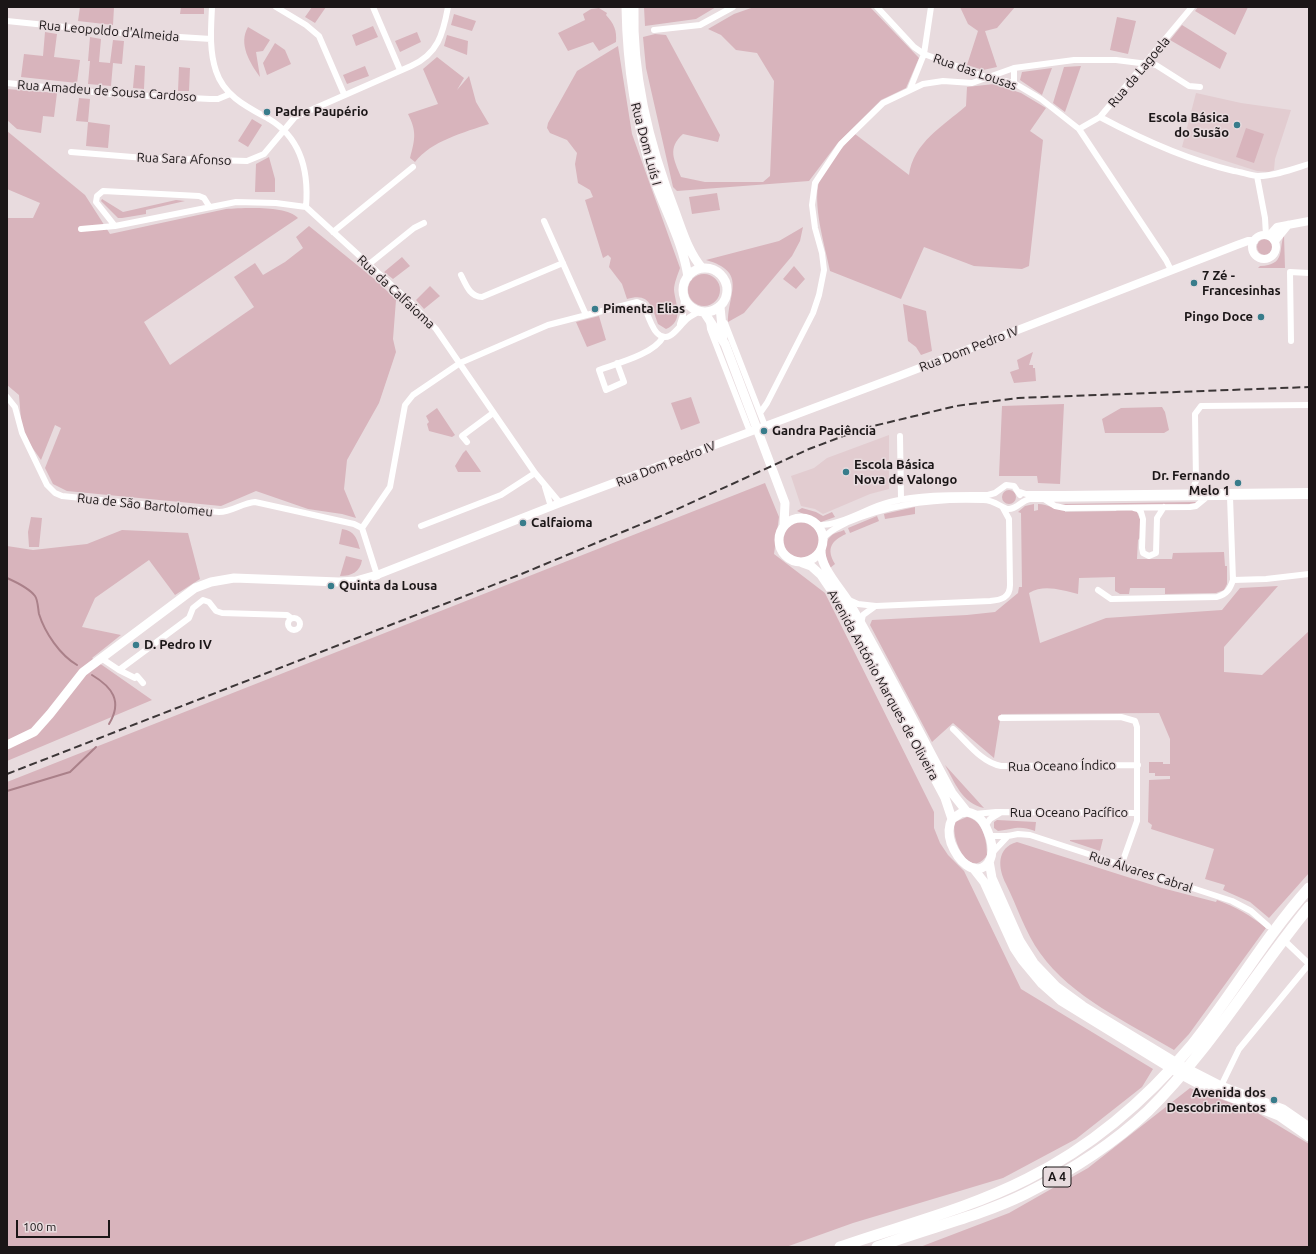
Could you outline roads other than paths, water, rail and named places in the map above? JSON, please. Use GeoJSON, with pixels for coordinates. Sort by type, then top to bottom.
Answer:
{"type":"FeatureCollection","features":[{"type":"Feature","properties":{"kind":"highway","name":"A 4"},"geometry":{"type":"LineString","coordinates":[[840,1247],[943,1213],[1027,1179],[1102,1133],[1132,1109],[1192,1045],[1268,938],[1309,888]]}},
{"type":"Feature","properties":{"kind":"highway","name":"A 4"},"geometry":{"type":"LineString","coordinates":[[877,1247],[985,1211],[1024,1194],[1055,1178],[1100,1150],[1122,1133],[1147,1112],[1201,1052],[1264,965],[1309,907]]}},
{"type":"Feature","properties":{"kind":"main road","name":"Rua Dom Luís I"},"geometry":{"type":"LineString","coordinates":[[626,7],[630,74],[636,112],[653,176],[685,260],[688,277],[684,285],[684,297]]}},
{"type":"Feature","properties":{"kind":"main road","name":"Rua Dom Luís I"},"geometry":{"type":"LineString","coordinates":[[634,7],[636,62],[648,131],[670,199],[693,257],[702,268]]}},
{"type":"Feature","properties":{"kind":"main road"},"geometry":{"type":"LineString","coordinates":[[688,277],[694,271],[702,268],[715,270],[724,279],[727,292],[721,305],[726,348]]}},
{"type":"Feature","properties":{"kind":"main road"},"geometry":{"type":"LineString","coordinates":[[684,297],[692,308],[704,314],[726,348],[785,503],[792,511],[803,518],[812,520],[817,525],[823,538],[820,555],[824,565],[847,599],[857,618]]}},
{"type":"Feature","properties":{"kind":"main road"},"geometry":{"type":"LineString","coordinates":[[704,314],[721,305]]}},
{"type":"Feature","properties":{"kind":"main road"},"geometry":{"type":"LineString","coordinates":[[785,503],[784,525],[778,537],[781,551],[792,561],[800,562],[814,558],[821,549]]}},
{"type":"Feature","properties":{"kind":"main road"},"geometry":{"type":"LineString","coordinates":[[784,525],[791,520],[803,518]]}},
{"type":"Feature","properties":{"kind":"main road","name":"Avenida António Marques de Oliveira"},"geometry":{"type":"LineString","coordinates":[[800,562],[811,566],[821,575],[857,618],[952,793],[985,826],[990,836],[994,851]]}},
{"type":"Feature","properties":{"kind":"main road","name":"Rua Dom Pedro IV"},"geometry":{"type":"LineString","coordinates":[[9,744],[34,732],[83,672],[178,599],[196,588],[211,582],[234,578],[339,582],[356,581],[377,575]]}},
{"type":"Feature","properties":{"kind":"main road","name":"Avenida António Marques de Oliveira"},"geometry":{"type":"LineString","coordinates":[[857,618],[945,798],[952,819],[948,832],[954,850],[964,864],[973,868],[984,882],[1018,954],[1032,973],[1050,992],[1077,1012],[1178,1073],[1219,1089]]}},
{"type":"Feature","properties":{"kind":"main road"},"geometry":{"type":"LineString","coordinates":[[952,819],[961,813],[971,813]]}},
{"type":"Feature","properties":{"kind":"main road"},"geometry":{"type":"LineString","coordinates":[[973,868],[982,867],[989,861],[994,851]]}},
{"type":"Feature","properties":{"kind":"main road"},"geometry":{"type":"LineString","coordinates":[[989,861],[992,878],[1020,941],[1034,963],[1057,987],[1089,1010],[1219,1089],[1274,1113],[1309,1137]]}},
{"type":"Feature","properties":{"kind":"main road"},"geometry":{"type":"LineString","coordinates":[[1219,1089],[1283,1109],[1309,1127]]}},
{"type":"Feature","properties":{"kind":"street"},"geometry":{"type":"LineString","coordinates":[[81,229],[115,226],[209,206],[236,202],[276,203],[306,206],[304,162],[297,146],[285,131],[270,120],[246,107],[230,94],[216,72],[211,51],[212,7]]}},
{"type":"Feature","properties":{"kind":"street"},"geometry":{"type":"LineString","coordinates":[[276,7],[306,25],[319,36],[344,94]]}},
{"type":"Feature","properties":{"kind":"street"},"geometry":{"type":"LineString","coordinates":[[373,7],[400,70]]}},
{"type":"Feature","properties":{"kind":"street","name":"Rua Sara Afonso"},"geometry":{"type":"LineString","coordinates":[[71,152],[145,158],[237,162],[264,154],[285,131],[295,116],[429,56],[435,48],[448,7]]}},
{"type":"Feature","properties":{"kind":"street"},"geometry":{"type":"LineString","coordinates":[[654,30],[700,25],[733,7]]}},
{"type":"Feature","properties":{"kind":"street","name":"Rua das Lousas"},"geometry":{"type":"LineString","coordinates":[[877,7],[914,47],[924,54],[986,77],[1014,83],[1041,99],[1079,129],[1166,260],[1171,270]]}},
{"type":"Feature","properties":{"kind":"street"},"geometry":{"type":"LineString","coordinates":[[910,89],[924,54],[930,27],[931,7]]}},
{"type":"Feature","properties":{"kind":"street","name":"Rua da Lagoela"},"geometry":{"type":"LineString","coordinates":[[1079,129],[1100,117],[1147,63],[1192,7]]}},
{"type":"Feature","properties":{"kind":"street","name":"Rua Leopoldo d'Almeida"},"geometry":{"type":"LineString","coordinates":[[7,21],[133,34],[211,39]]}},
{"type":"Feature","properties":{"kind":"street"},"geometry":{"type":"LineString","coordinates":[[760,413],[767,403],[814,313],[819,295],[824,270],[822,253],[815,228],[812,205],[815,183],[841,144],[883,103],[923,84],[943,81],[972,83],[1014,68],[1074,60],[1116,60],[1147,63],[1156,65],[1189,86],[1200,87]]}},
{"type":"Feature","properties":{"kind":"street"},"geometry":{"type":"LineString","coordinates":[[1014,68],[1014,83]]}},
{"type":"Feature","properties":{"kind":"street","name":"Rua Amadeu de Sousa Cardoso"},"geometry":{"type":"LineString","coordinates":[[7,83],[112,94],[210,99],[218,99],[230,94]]}},
{"type":"Feature","properties":{"kind":"street"},"geometry":{"type":"LineString","coordinates":[[1100,117],[1146,141],[1188,157],[1213,166],[1257,176],[1279,174],[1309,164]]}},
{"type":"Feature","properties":{"kind":"street"},"geometry":{"type":"LineString","coordinates":[[333,232],[413,167]]}},
{"type":"Feature","properties":{"kind":"street"},"geometry":{"type":"LineString","coordinates":[[1257,176],[1265,218],[1272,239]]}},
{"type":"Feature","properties":{"kind":"street"},"geometry":{"type":"LineString","coordinates":[[115,226],[96,202],[97,196],[103,191],[199,196],[204,198],[209,206]]}},
{"type":"Feature","properties":{"kind":"street","name":"Rua da Calfaioma"},"geometry":{"type":"LineString","coordinates":[[306,206],[428,320],[460,363],[545,487],[557,498],[560,503]]}},
{"type":"Feature","properties":{"kind":"street"},"geometry":{"type":"LineString","coordinates":[[544,221],[586,315]]}},
{"type":"Feature","properties":{"kind":"street","name":"Rua Dom Pedro IV"},"geometry":{"type":"LineString","coordinates":[[1237,245],[1253,251],[1257,257],[1267,259],[1274,255],[1272,239],[1277,228],[1309,221]]}},
{"type":"Feature","properties":{"kind":"street"},"geometry":{"type":"LineString","coordinates":[[368,265],[414,228],[424,223]]}},
{"type":"Feature","properties":{"kind":"street","name":"Rua Dom Pedro IV"},"geometry":{"type":"LineString","coordinates":[[377,575],[560,503],[899,376],[1171,270],[1248,241],[1254,241],[1260,236],[1272,239]]}},
{"type":"Feature","properties":{"kind":"street"},"geometry":{"type":"LineString","coordinates":[[1253,251],[1254,241]]}},
{"type":"Feature","properties":{"kind":"street"},"geometry":{"type":"LineString","coordinates":[[461,275],[469,291],[476,297],[482,298],[563,263]]}},
{"type":"Feature","properties":{"kind":"street"},"geometry":{"type":"LineString","coordinates":[[1291,341],[1290,272],[1309,273]]}},
{"type":"Feature","properties":{"kind":"street"},"geometry":{"type":"LineString","coordinates":[[680,326],[683,315],[684,297]]}},
{"type":"Feature","properties":{"kind":"street"},"geometry":{"type":"LineString","coordinates":[[377,575],[362,528],[390,487],[405,405],[413,395],[460,363],[548,325],[637,302],[644,305],[656,333],[663,337],[668,337],[674,333],[688,318],[704,314],[750,432]]}},
{"type":"Feature","properties":{"kind":"street"},"geometry":{"type":"LineString","coordinates":[[721,305],[728,332],[765,426]]}},
{"type":"Feature","properties":{"kind":"street"},"geometry":{"type":"LineString","coordinates":[[617,363],[624,382],[606,390],[600,370],[617,363],[654,348],[660,344],[663,337]]}},
{"type":"Feature","properties":{"kind":"street","name":"Rua de São Bartolomeu"},"geometry":{"type":"LineString","coordinates":[[7,397],[15,407],[22,433],[47,485],[55,493],[62,496],[219,512],[255,502],[354,524],[362,528]]}},
{"type":"Feature","properties":{"kind":"street"},"geometry":{"type":"LineString","coordinates":[[1191,492],[1196,481],[1195,414],[1201,406],[1309,405]]}},
{"type":"Feature","properties":{"kind":"street"},"geometry":{"type":"LineString","coordinates":[[467,442],[462,436],[494,413]]}},
{"type":"Feature","properties":{"kind":"street"},"geometry":{"type":"LineString","coordinates":[[900,436],[901,499]]}},
{"type":"Feature","properties":{"kind":"street"},"geometry":{"type":"LineString","coordinates":[[421,526],[501,495],[535,473]]}},
{"type":"Feature","properties":{"kind":"street"},"geometry":{"type":"LineString","coordinates":[[817,525],[829,525],[874,506],[901,499],[925,496],[988,495],[1010,485],[1020,492],[1032,494],[1309,491]]}},
{"type":"Feature","properties":{"kind":"street","name":"Rua da Calfaioma"},"geometry":{"type":"LineString","coordinates":[[545,487],[551,507]]}},
{"type":"Feature","properties":{"kind":"street"},"geometry":{"type":"LineString","coordinates":[[1000,489],[997,496],[1009,519]]}},
{"type":"Feature","properties":{"kind":"street"},"geometry":{"type":"LineString","coordinates":[[847,599],[858,604],[876,606],[1000,600],[1009,592],[1009,519],[1021,496],[1020,492]]}},
{"type":"Feature","properties":{"kind":"street"},"geometry":{"type":"LineString","coordinates":[[823,538],[829,531],[872,512],[897,505],[946,500],[984,500],[1008,509],[1026,500],[1044,499],[1309,496]]}},
{"type":"Feature","properties":{"kind":"street"},"geometry":{"type":"LineString","coordinates":[[1044,499],[1060,508],[1164,507],[1196,506],[1207,497]]}},
{"type":"Feature","properties":{"kind":"street"},"geometry":{"type":"LineString","coordinates":[[1098,590],[1111,599],[1217,597],[1224,595],[1230,588],[1233,580],[1230,497]]}},
{"type":"Feature","properties":{"kind":"street"},"geometry":{"type":"LineString","coordinates":[[1132,507],[1138,509],[1142,515],[1142,548],[1143,553],[1149,556],[1153,555],[1157,548],[1157,518],[1164,507]]}},
{"type":"Feature","properties":{"kind":"street"},"geometry":{"type":"LineString","coordinates":[[1233,580],[1266,579],[1309,574]]}},
{"type":"Feature","properties":{"kind":"street"},"geometry":{"type":"LineString","coordinates":[[119,670],[189,618],[192,608],[203,600],[210,602],[216,611],[222,613],[287,615],[290,618]]}},
{"type":"Feature","properties":{"kind":"street"},"geometry":{"type":"LineString","coordinates":[[857,618],[876,606]]}},
{"type":"Feature","properties":{"kind":"street"},"geometry":{"type":"LineString","coordinates":[[101,658],[119,670],[135,678],[137,676],[143,683]]}},
{"type":"Feature","properties":{"kind":"street"},"geometry":{"type":"LineString","coordinates":[[1001,718],[1127,718],[1135,721],[1137,727],[1138,765],[1137,821],[1121,866]]}},
{"type":"Feature","properties":{"kind":"street","name":"Rua Oceano Índico"},"geometry":{"type":"LineString","coordinates":[[953,729],[986,760],[994,765],[1138,765]]}},
{"type":"Feature","properties":{"kind":"street","name":"Rua Oceano Pacífico"},"geometry":{"type":"LineString","coordinates":[[971,813],[1137,813]]}},
{"type":"Feature","properties":{"kind":"street","name":"Rua Oceano Pacífico"},"geometry":{"type":"LineString","coordinates":[[985,826],[990,819],[1001,813]]}},
{"type":"Feature","properties":{"kind":"street","name":"Rua Álvares Cabral"},"geometry":{"type":"LineString","coordinates":[[990,836],[1008,836],[1018,834],[1030,836],[1232,902],[1251,911],[1268,926]]}},
{"type":"Feature","properties":{"kind":"street"},"geometry":{"type":"LineString","coordinates":[[994,851],[1008,836]]}},
{"type":"Feature","properties":{"kind":"street"},"geometry":{"type":"LineString","coordinates":[[1219,1089],[1239,1049],[1309,964],[1287,943]]}},
{"type":"Feature","properties":{"kind":"waterway"},"geometry":{"type":"LineString","coordinates":[[7,578],[26,588],[35,596],[39,614],[49,636],[59,649],[77,665]]}},
{"type":"Feature","properties":{"kind":"waterway"},"geometry":{"type":"LineString","coordinates":[[92,675],[105,684],[113,695],[115,708],[109,724]]}},
{"type":"Feature","properties":{"kind":"waterway"},"geometry":{"type":"LineString","coordinates":[[7,791],[70,772],[96,747]]}},
{"type":"Feature","properties":{"kind":"railway"},"geometry":{"type":"LineString","coordinates":[[7,774],[519,575],[673,511],[809,449],[865,428],[956,406],[1018,398],[1309,387]]}},
{"type":"Feature","properties":{"kind":"place","name":"Padre Paupério"},"geometry":{"type":"Point","coordinates":[267,112]}},
{"type":"Feature","properties":{"kind":"place","name":"Escola Básica do Susão"},"geometry":{"type":"Point","coordinates":[1237,125]}},
{"type":"Feature","properties":{"kind":"place","name":"7 Zé - Francesinhas"},"geometry":{"type":"Point","coordinates":[1194,283]}},
{"type":"Feature","properties":{"kind":"place","name":"Pimenta Elias"},"geometry":{"type":"Point","coordinates":[595,309]}},
{"type":"Feature","properties":{"kind":"place","name":"Pingo Doce"},"geometry":{"type":"Point","coordinates":[1261,317]}},
{"type":"Feature","properties":{"kind":"place","name":"Gandra Paciência"},"geometry":{"type":"Point","coordinates":[764,431]}},
{"type":"Feature","properties":{"kind":"place","name":"Escola Básica Nova de Valongo"},"geometry":{"type":"Point","coordinates":[846,472]}},
{"type":"Feature","properties":{"kind":"place","name":"Dr. Fernando Melo 1"},"geometry":{"type":"Point","coordinates":[1238,483]}},
{"type":"Feature","properties":{"kind":"place","name":"Calfaioma"},"geometry":{"type":"Point","coordinates":[523,523]}},
{"type":"Feature","properties":{"kind":"place","name":"Quinta da Lousa"},"geometry":{"type":"Point","coordinates":[331,586]}},
{"type":"Feature","properties":{"kind":"place","name":"D. Pedro IV"},"geometry":{"type":"Point","coordinates":[136,645]}},
{"type":"Feature","properties":{"kind":"place","name":"Avenida dos Descobrimentos"},"geometry":{"type":"Point","coordinates":[1274,1100]}}]}
